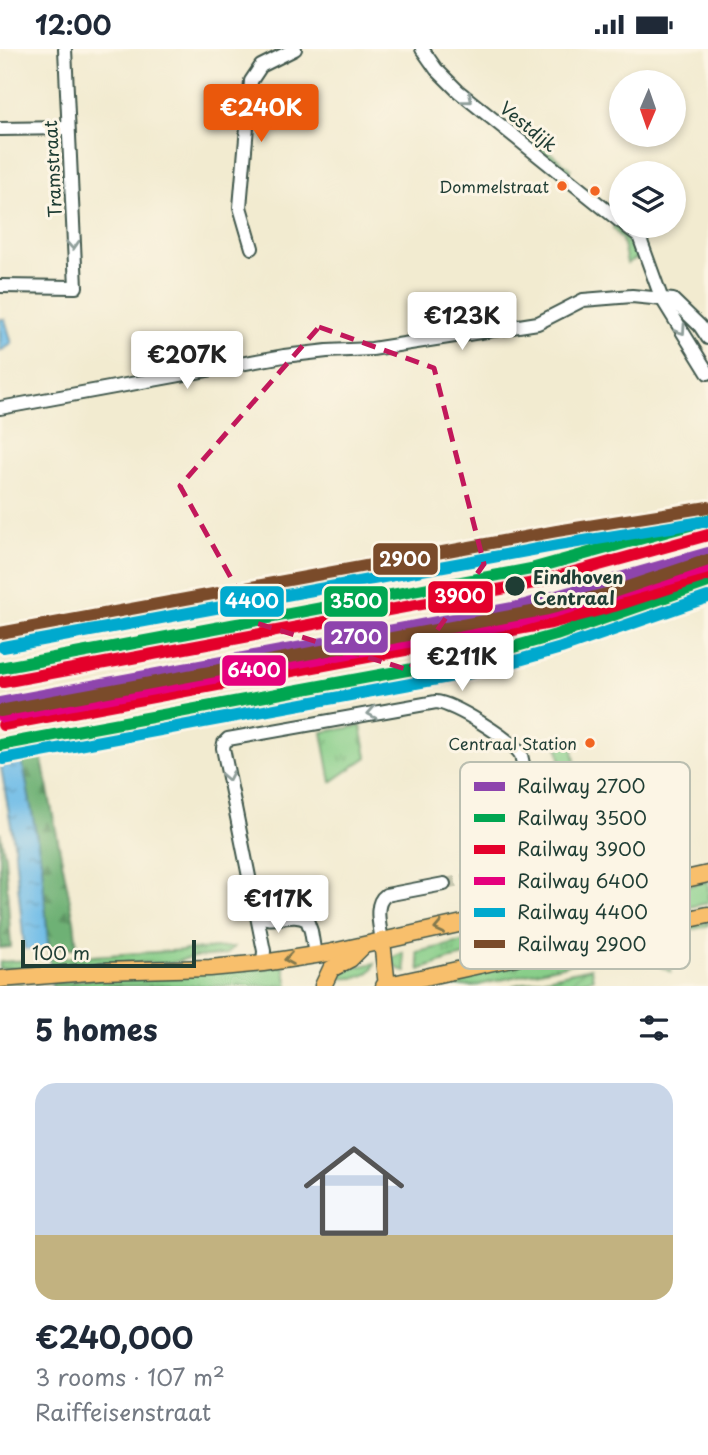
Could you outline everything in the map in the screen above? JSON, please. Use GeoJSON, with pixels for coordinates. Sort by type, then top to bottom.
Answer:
{"type":"FeatureCollection","features":[{"type":"Feature","properties":{"kind":"main road"},"geometry":{"type":"LineString","coordinates":[[690,878],[708,874]]}},
{"type":"Feature","properties":{"kind":"main road"},"geometry":{"type":"LineString","coordinates":[[690,919],[708,915]]}},
{"type":"Feature","properties":{"kind":"main road"},"geometry":{"type":"LineString","coordinates":[[8,979],[263,963],[314,955],[460,924]]}},
{"type":"Feature","properties":{"kind":"main road"},"geometry":{"type":"LineString","coordinates":[[382,941],[386,986],[470,969]]}},
{"type":"Feature","properties":{"kind":"main road"},"geometry":{"type":"LineString","coordinates":[[321,986],[331,969],[350,959],[363,945]]}},
{"type":"Feature","properties":{"kind":"main road"},"geometry":{"type":"LineString","coordinates":[[314,955],[321,986]]}},
{"type":"Feature","properties":{"kind":"street","name":"Tramstraat"},"geometry":{"type":"LineString","coordinates":[[0,286],[76,288],[65,49]]}},
{"type":"Feature","properties":{"kind":"street"},"geometry":{"type":"LineString","coordinates":[[252,248],[240,207],[251,82],[261,66],[295,49]]}},
{"type":"Feature","properties":{"kind":"street","name":"Vestdijk"},"geometry":{"type":"LineString","coordinates":[[422,49],[436,69],[458,91],[609,212]]}},
{"type":"Feature","properties":{"kind":"street"},"geometry":{"type":"LineString","coordinates":[[0,129],[68,128]]}},
{"type":"Feature","properties":{"kind":"street"},"geometry":{"type":"LineString","coordinates":[[640,238],[661,297],[708,373]]}},
{"type":"Feature","properties":{"kind":"street"},"geometry":{"type":"LineString","coordinates":[[632,296],[642,288],[650,265]]}},
{"type":"Feature","properties":{"kind":"street"},"geometry":{"type":"LineString","coordinates":[[0,408],[284,356],[372,349],[538,323],[583,300],[632,296],[661,297],[678,303],[708,338]]}},
{"type":"Feature","properties":{"kind":"street"},"geometry":{"type":"LineString","coordinates":[[263,963],[264,951],[223,748],[226,741],[436,702],[447,704],[517,749],[522,762]]}},
{"type":"Feature","properties":{"kind":"street"},"geometry":{"type":"LineString","coordinates":[[382,941],[379,907],[382,898],[444,884]]}},
{"type":"Feature","properties":{"kind":"street"},"geometry":{"type":"LineString","coordinates":[[255,912],[266,919],[297,916],[307,920],[312,931],[314,955]]}},
{"type":"Feature","properties":{"kind":"highlighted area"},"geometry":{"type":"Polygon","coordinates":[[[319,327],[434,368],[484,564],[409,670],[256,623],[180,486],[319,327]]]}},
{"type":"Feature","properties":{"kind":"green space"},"geometry":{"type":"Polygon","coordinates":[[[525,133],[571,169],[568,173],[522,136],[525,133]]]}},
{"type":"Feature","properties":{"kind":"green space"},"geometry":{"type":"Polygon","coordinates":[[[620,238],[631,238],[644,255],[627,263],[620,238]]]}},
{"type":"Feature","properties":{"kind":"green space"},"geometry":{"type":"Polygon","coordinates":[[[361,726],[367,757],[331,782],[322,732],[361,726]]]}},
{"type":"Feature","properties":{"kind":"green space"},"geometry":{"type":"Polygon","coordinates":[[[557,741],[569,741],[575,762],[561,762],[557,741]]]}},
{"type":"Feature","properties":{"kind":"green space"},"geometry":{"type":"Polygon","coordinates":[[[41,755],[77,948],[49,948],[42,866],[26,779],[19,757],[41,755]]]}},
{"type":"Feature","properties":{"kind":"green space"},"geometry":{"type":"Polygon","coordinates":[[[0,832],[5,856],[11,947],[0,948],[0,832]]]}},
{"type":"Feature","properties":{"kind":"green space"},"geometry":{"type":"Polygon","coordinates":[[[708,881],[708,903],[690,907],[690,885],[708,881]]]}},
{"type":"Feature","properties":{"kind":"green space"},"geometry":{"type":"Polygon","coordinates":[[[708,922],[708,926],[690,930],[690,926],[708,922]]]}},
{"type":"Feature","properties":{"kind":"green space"},"geometry":{"type":"Polygon","coordinates":[[[460,942],[460,957],[420,970],[417,952],[460,942]]]}},
{"type":"Feature","properties":{"kind":"green space"},"geometry":{"type":"Polygon","coordinates":[[[234,947],[225,955],[193,957],[171,963],[102,962],[0,969],[0,962],[234,947]]]}},
{"type":"Feature","properties":{"kind":"green space"},"geometry":{"type":"Polygon","coordinates":[[[403,953],[406,972],[396,967],[391,958],[403,953]]]}},
{"type":"Feature","properties":{"kind":"green space"},"geometry":{"type":"Polygon","coordinates":[[[375,963],[365,975],[339,978],[339,974],[347,969],[375,963]]]}},
{"type":"Feature","properties":{"kind":"green space"},"geometry":{"type":"Polygon","coordinates":[[[284,966],[288,986],[0,986],[284,966]]]}},
{"type":"Feature","properties":{"kind":"green space"},"geometry":{"type":"Polygon","coordinates":[[[491,969],[549,969],[474,986],[436,986],[435,981],[491,969]]]}},
{"type":"Feature","properties":{"kind":"green space"},"geometry":{"type":"Polygon","coordinates":[[[587,969],[591,969],[593,979],[559,986],[512,986],[587,969]]]}},
{"type":"Feature","properties":{"kind":"water"},"geometry":{"type":"Polygon","coordinates":[[[0,319],[5,319],[12,344],[0,351],[0,319]]]}},
{"type":"Feature","properties":{"kind":"water"},"geometry":{"type":"Polygon","coordinates":[[[19,757],[24,770],[42,866],[51,986],[28,986],[14,843],[0,761],[19,757]]]}},
{"type":"Feature","properties":{"kind":"pier"},"geometry":{"type":"Polygon","coordinates":[[[48,948],[51,986],[24,986],[21,950],[48,948]]]}},
{"type":"Feature","properties":{"kind":"tunnel"},"geometry":{"type":"LineString","coordinates":[[444,884],[460,881]]}},
{"type":"Feature","properties":{"kind":"railway"},"geometry":{"type":"LineString","coordinates":[[664,514],[708,509]]}},
{"type":"Feature","properties":{"kind":"railway"},"geometry":{"type":"LineString","coordinates":[[647,569],[708,548]]}},
{"type":"Feature","properties":{"kind":"rail line","name":"2900"},"geometry":{"type":"LineString","coordinates":[[0,633],[557,531],[708,507]]}},
{"type":"Feature","properties":{"kind":"rail line","name":"3500"},"geometry":{"type":"LineString","coordinates":[[0,668],[531,569],[708,520]]}},
{"type":"Feature","properties":{"kind":"rail line","name":"4400"},"geometry":{"type":"LineString","coordinates":[[3,647],[559,545],[708,521]]}},
{"type":"Feature","properties":{"kind":"rail line","name":"3900"},"geometry":{"type":"LineString","coordinates":[[3,682],[534,583],[708,535]]}},
{"type":"Feature","properties":{"kind":"rail line","name":"2700"},"geometry":{"type":"LineString","coordinates":[[0,703],[518,607],[708,553]]}},
{"type":"Feature","properties":{"kind":"rail line","name":"2900"},"geometry":{"type":"LineString","coordinates":[[0,711],[548,609],[610,593],[708,560]]}},
{"type":"Feature","properties":{"kind":"rail line","name":"6400"},"geometry":{"type":"LineString","coordinates":[[3,717],[521,621],[708,568]]}},
{"type":"Feature","properties":{"kind":"rail line","name":"3900"},"geometry":{"type":"LineString","coordinates":[[3,725],[551,623],[614,606],[708,575]]}},
{"type":"Feature","properties":{"kind":"rail line","name":"3500"},"geometry":{"type":"LineString","coordinates":[[0,745],[478,657],[556,635],[708,582]]}},
{"type":"Feature","properties":{"kind":"rail line","name":"4400"},"geometry":{"type":"LineString","coordinates":[[3,759],[481,671],[561,648],[708,597]]}},
{"type":"Feature","properties":{"kind":"place","name":"Dommelstraat"},"geometry":{"type":"Point","coordinates":[562,186]}},
{"type":"Feature","properties":{"kind":"place","name":"Eindhoven Centraal"},"geometry":{"type":"Point","coordinates":[515,586]}},
{"type":"Feature","properties":{"kind":"place","name":"Centraal Station"},"geometry":{"type":"Point","coordinates":[590,743]}}]}
